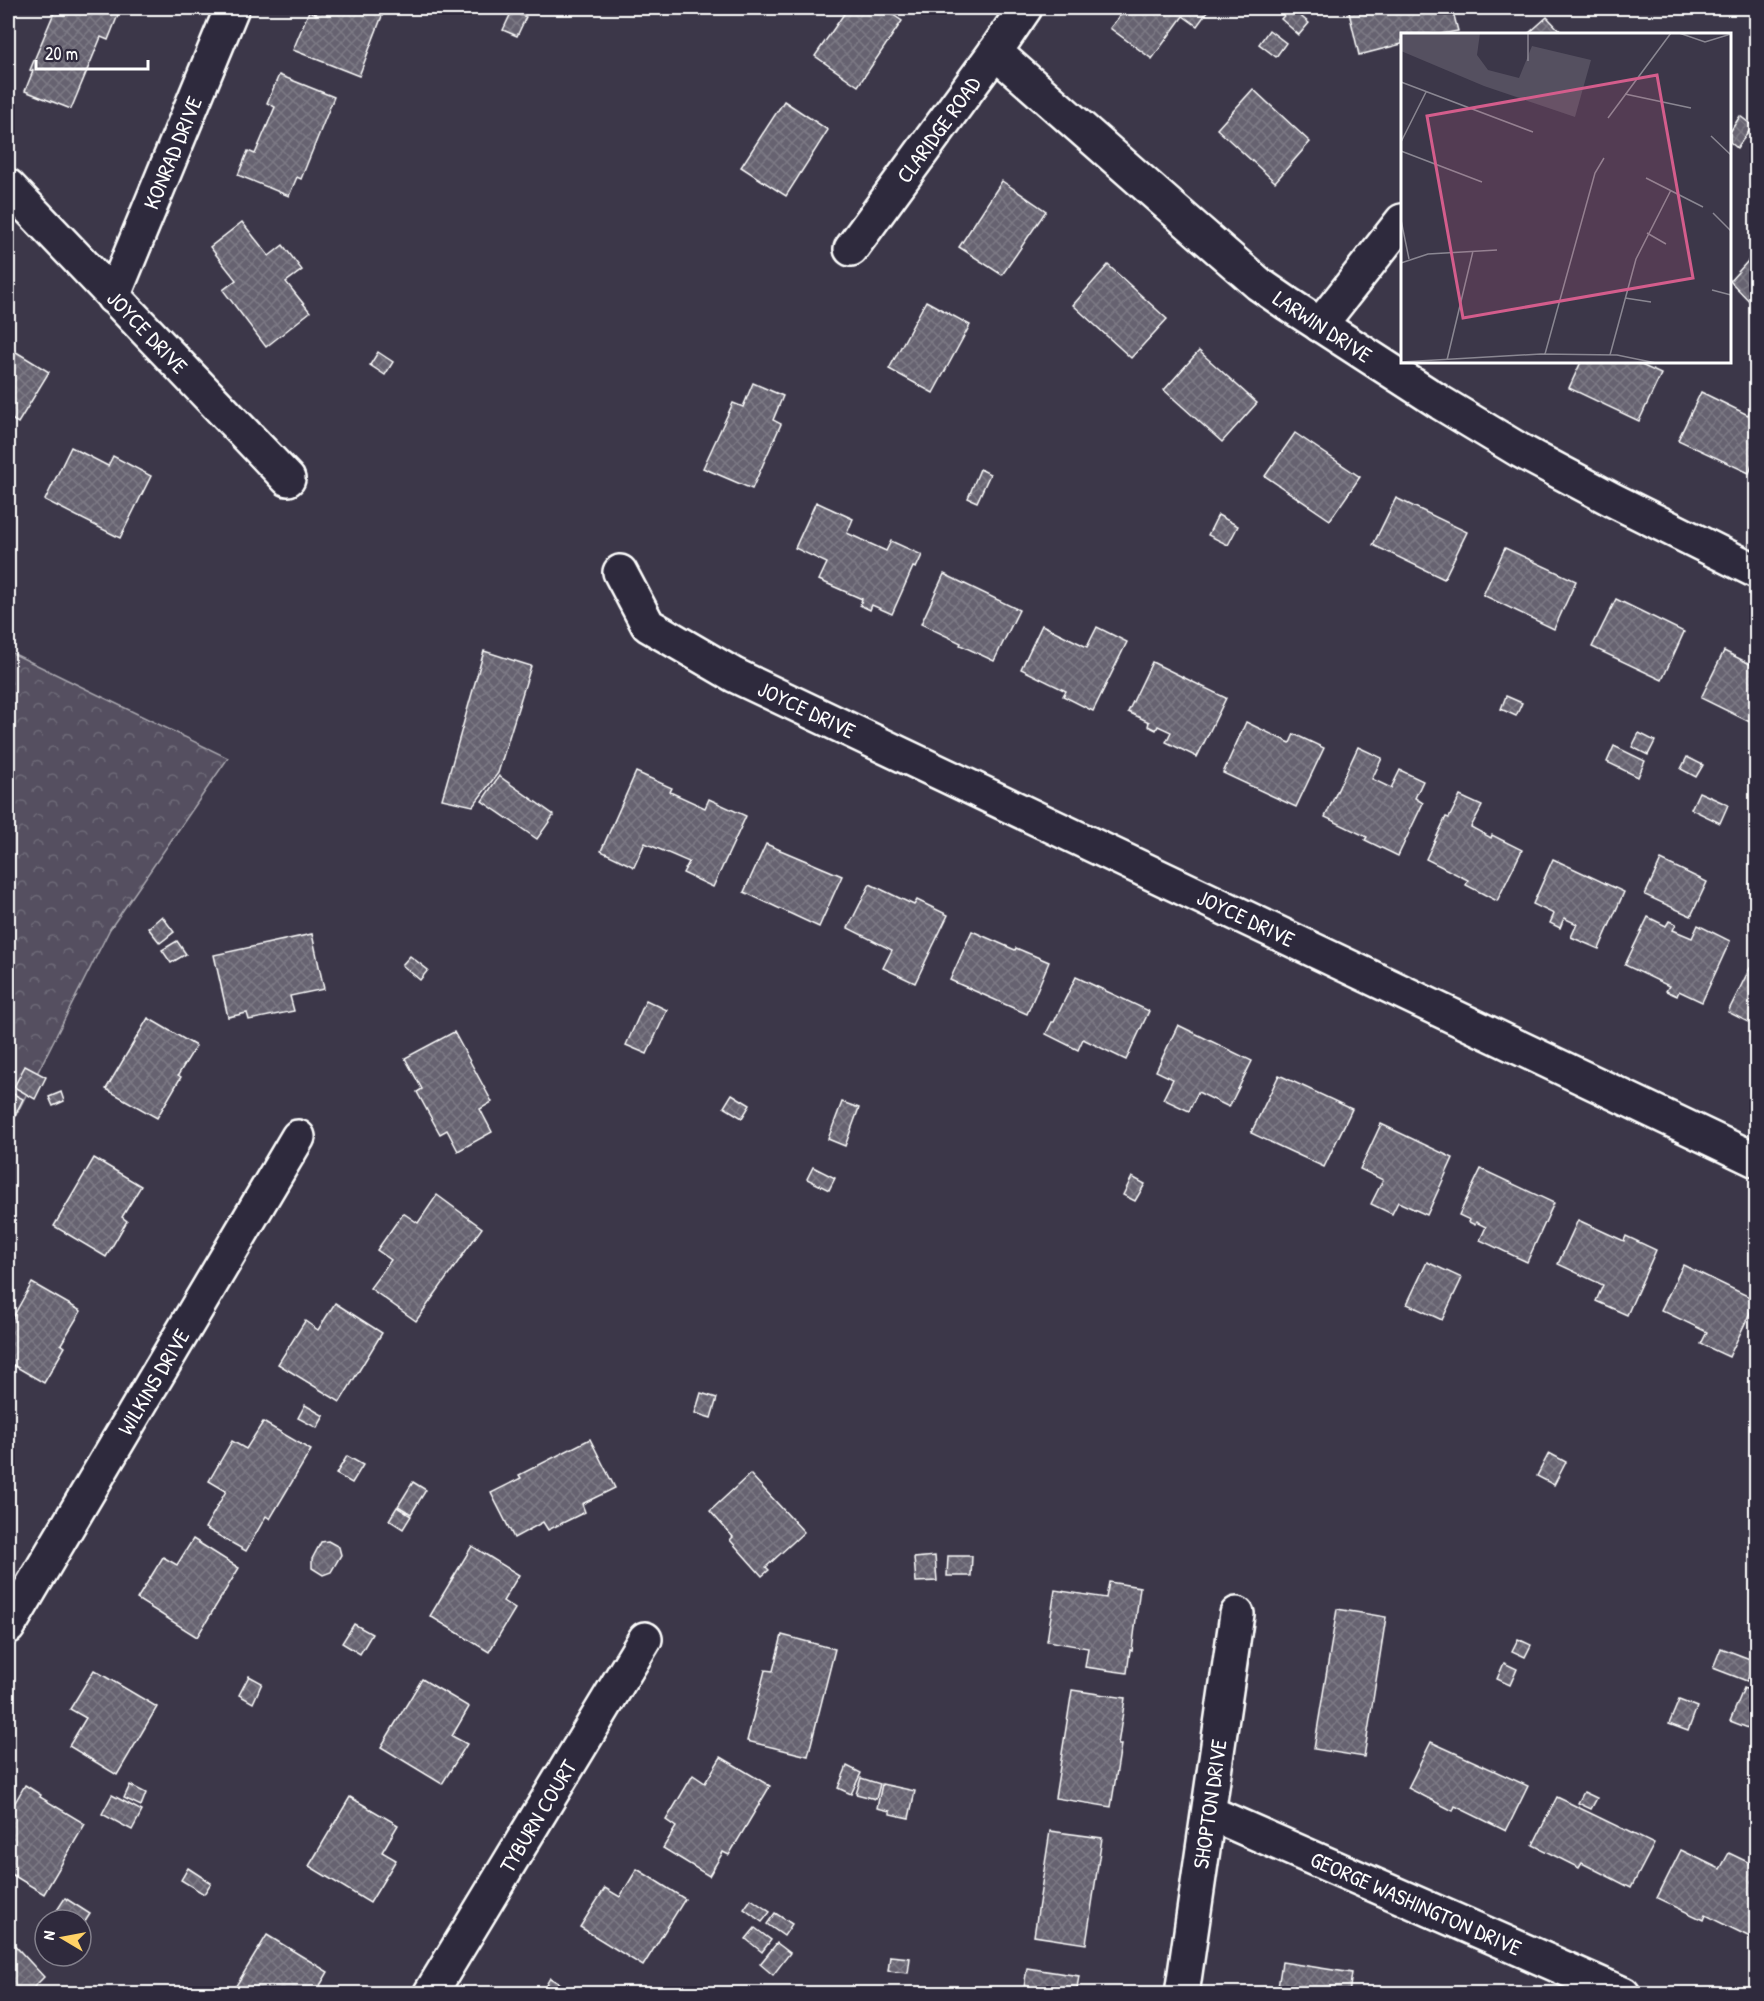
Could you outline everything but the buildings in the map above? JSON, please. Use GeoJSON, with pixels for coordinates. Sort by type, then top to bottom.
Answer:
{"type":"FeatureCollection","features":[{"type":"Feature","properties":{"kind":"street","name":"KONRAD DRIVE"},"geometry":{"type":"LineString","coordinates":[[113,297],[231,8]]}},
{"type":"Feature","properties":{"kind":"street","name":"CLARIDGE ROAD"},"geometry":{"type":"LineString","coordinates":[[851,249],[1025,8]]}},
{"type":"Feature","properties":{"kind":"street","name":"LARWIN DRIVE"},"geometry":{"type":"LineString","coordinates":[[995,52],[1259,284],[1441,404],[1519,450],[1756,571]]}},
{"type":"Feature","properties":{"kind":"street","name":"JOYCE DRIVE"},"geometry":{"type":"LineString","coordinates":[[8,186],[288,479]]}},
{"type":"Feature","properties":{"kind":"street"},"geometry":{"type":"LineString","coordinates":[[1320,325],[1401,222]]}},
{"type":"Feature","properties":{"kind":"street","name":"JOYCE DRIVE"},"geometry":{"type":"LineString","coordinates":[[620,572],[648,625],[734,675],[1756,1160]]}},
{"type":"Feature","properties":{"kind":"street","name":"WILKINS DRIVE"},"geometry":{"type":"LineString","coordinates":[[8,1627],[298,1137]]}},
{"type":"Feature","properties":{"kind":"street","name":"SHOPTON DRIVE"},"geometry":{"type":"LineString","coordinates":[[1182,1994],[1210,1813],[1236,1614]]}},
{"type":"Feature","properties":{"kind":"street","name":"TYBURN COURT"},"geometry":{"type":"LineString","coordinates":[[430,1994],[645,1639]]}},
{"type":"Feature","properties":{"kind":"street","name":"GEORGE WASHINGTON DRIVE"},"geometry":{"type":"LineString","coordinates":[[1210,1813],[1623,1994]]}},
{"type":"Feature","properties":{"kind":"green space"},"geometry":{"type":"Polygon","coordinates":[[[8,651],[228,758],[110,929],[8,1131],[8,651]]]}}]}
